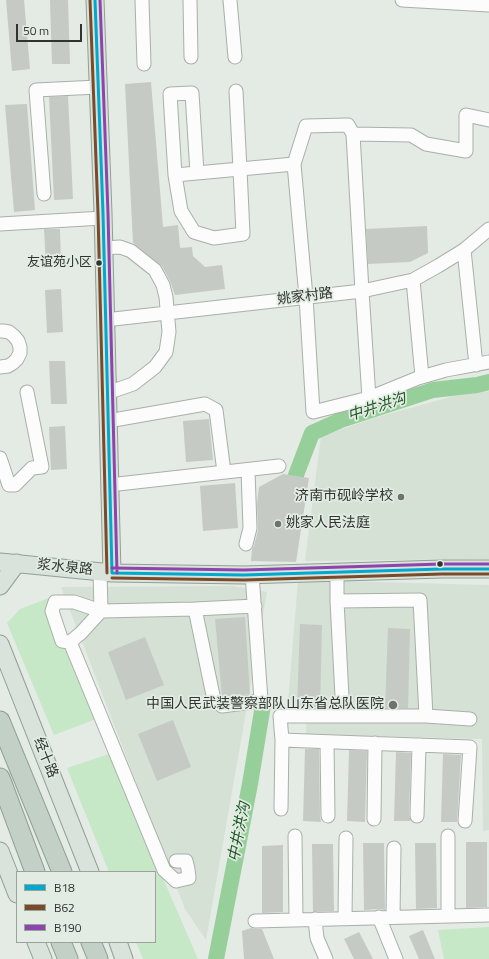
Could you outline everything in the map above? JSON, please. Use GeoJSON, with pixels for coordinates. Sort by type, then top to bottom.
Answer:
{"type":"FeatureCollection","features":[{"type":"Feature","properties":{"kind":"highway","name":"经十路"},"geometry":{"type":"LineString","coordinates":[[0,721],[62,871]]}},
{"type":"Feature","properties":{"kind":"highway"},"geometry":{"type":"LineString","coordinates":[[0,778],[35,871]]}},
{"type":"Feature","properties":{"kind":"highway"},"geometry":{"type":"LineString","coordinates":[[91,943],[98,959]]}},
{"type":"Feature","properties":{"kind":"main road"},"geometry":{"type":"LineString","coordinates":[[95,0],[104,248],[108,421],[109,485],[106,572]]}},
{"type":"Feature","properties":{"kind":"main road","name":"浆水泉路"},"geometry":{"type":"LineString","coordinates":[[0,562],[106,572],[252,574],[337,573],[442,569],[489,570]]}},
{"type":"Feature","properties":{"kind":"main road"},"geometry":{"type":"LineString","coordinates":[[0,586],[17,563]]}},
{"type":"Feature","properties":{"kind":"main road","name":"经十路"},"geometry":{"type":"LineString","coordinates":[[0,644],[90,871]]}},
{"type":"Feature","properties":{"kind":"main road"},"geometry":{"type":"LineString","coordinates":[[0,851],[16,891]]}},
{"type":"Feature","properties":{"kind":"main road"},"geometry":{"type":"LineString","coordinates":[[36,943],[43,959]]}},
{"type":"Feature","properties":{"kind":"main road"},"geometry":{"type":"LineString","coordinates":[[118,943],[124,959]]}},
{"type":"Feature","properties":{"kind":"street"},"geometry":{"type":"LineString","coordinates":[[142,0],[144,64]]}},
{"type":"Feature","properties":{"kind":"street"},"geometry":{"type":"LineString","coordinates":[[190,0],[191,57]]}},
{"type":"Feature","properties":{"kind":"street"},"geometry":{"type":"LineString","coordinates":[[230,0],[235,57]]}},
{"type":"Feature","properties":{"kind":"street"},"geometry":{"type":"LineString","coordinates":[[402,0],[489,5]]}},
{"type":"Feature","properties":{"kind":"street"},"geometry":{"type":"LineString","coordinates":[[44,194],[36,90],[98,86]]}},
{"type":"Feature","properties":{"kind":"street"},"geometry":{"type":"LineString","coordinates":[[197,173],[192,93],[170,94],[175,175],[181,211],[194,232],[214,238],[243,234],[236,91]]}},
{"type":"Feature","properties":{"kind":"street"},"geometry":{"type":"LineString","coordinates":[[353,134],[411,135],[426,144],[466,151],[466,115],[489,120]]}},
{"type":"Feature","properties":{"kind":"street"},"geometry":{"type":"LineString","coordinates":[[369,398],[353,134],[348,125],[306,126],[294,164],[306,297],[313,412],[369,398],[422,377],[446,370],[489,362]]}},
{"type":"Feature","properties":{"kind":"street"},"geometry":{"type":"LineString","coordinates":[[175,175],[294,164]]}},
{"type":"Feature","properties":{"kind":"street"},"geometry":{"type":"LineString","coordinates":[[0,224],[103,218]]}},
{"type":"Feature","properties":{"kind":"street","name":"姚家村路"},"geometry":{"type":"LineString","coordinates":[[105,320],[362,291],[413,280],[464,250],[489,229]]}},
{"type":"Feature","properties":{"kind":"street"},"geometry":{"type":"LineString","coordinates":[[104,248],[120,247],[131,251],[155,270],[163,285],[166,297],[169,332],[166,352],[155,367],[133,384],[107,393]]}},
{"type":"Feature","properties":{"kind":"street"},"geometry":{"type":"LineString","coordinates":[[464,250],[476,365]]}},
{"type":"Feature","properties":{"kind":"street"},"geometry":{"type":"LineString","coordinates":[[413,280],[422,377]]}},
{"type":"Feature","properties":{"kind":"street"},"geometry":{"type":"LineString","coordinates":[[0,331],[9,332],[14,336],[18,341],[20,353],[13,363],[8,366],[0,367]]}},
{"type":"Feature","properties":{"kind":"street"},"geometry":{"type":"LineString","coordinates":[[0,458],[9,485],[15,485],[32,468],[42,467],[27,392]]}},
{"type":"Feature","properties":{"kind":"street"},"geometry":{"type":"LineString","coordinates":[[108,421],[205,404],[216,410],[224,472]]}},
{"type":"Feature","properties":{"kind":"street"},"geometry":{"type":"LineString","coordinates":[[109,485],[279,466]]}},
{"type":"Feature","properties":{"kind":"street"},"geometry":{"type":"LineString","coordinates":[[246,544],[250,528],[248,470]]}},
{"type":"Feature","properties":{"kind":"street"},"geometry":{"type":"LineString","coordinates":[[106,572],[101,611],[81,633],[70,642],[62,641],[52,611],[55,602],[74,602],[101,611],[254,606]]}},
{"type":"Feature","properties":{"kind":"street"},"geometry":{"type":"LineString","coordinates":[[337,573],[343,716]]}},
{"type":"Feature","properties":{"kind":"street"},"geometry":{"type":"LineString","coordinates":[[195,609],[214,700],[222,706],[261,700],[252,574]]}},
{"type":"Feature","properties":{"kind":"street"},"geometry":{"type":"LineString","coordinates":[[338,601],[420,600],[426,716]]}},
{"type":"Feature","properties":{"kind":"street"},"geometry":{"type":"LineString","coordinates":[[70,642],[164,870],[176,881],[189,878],[186,861],[176,861]]}},
{"type":"Feature","properties":{"kind":"street"},"geometry":{"type":"LineString","coordinates":[[281,809],[282,740],[280,716],[426,716],[470,719]]}},
{"type":"Feature","properties":{"kind":"street"},"geometry":{"type":"LineString","coordinates":[[282,740],[470,747],[466,821]]}},
{"type":"Feature","properties":{"kind":"street"},"geometry":{"type":"LineString","coordinates":[[327,742],[328,816]]}},
{"type":"Feature","properties":{"kind":"street"},"geometry":{"type":"LineString","coordinates":[[374,744],[374,819]]}},
{"type":"Feature","properties":{"kind":"street"},"geometry":{"type":"LineString","coordinates":[[417,816],[419,745]]}},
{"type":"Feature","properties":{"kind":"street"},"geometry":{"type":"LineString","coordinates":[[295,836],[296,920]]}},
{"type":"Feature","properties":{"kind":"street"},"geometry":{"type":"LineString","coordinates":[[448,836],[448,916]]}},
{"type":"Feature","properties":{"kind":"street"},"geometry":{"type":"LineString","coordinates":[[345,918],[346,838]]}},
{"type":"Feature","properties":{"kind":"street"},"geometry":{"type":"LineString","coordinates":[[393,917],[394,848]]}},
{"type":"Feature","properties":{"kind":"street"},"geometry":{"type":"LineString","coordinates":[[255,921],[489,915]]}},
{"type":"Feature","properties":{"kind":"street"},"geometry":{"type":"LineString","coordinates":[[379,918],[396,959]]}},
{"type":"Feature","properties":{"kind":"street"},"geometry":{"type":"LineString","coordinates":[[315,919],[317,938],[326,959]]}},
{"type":"Feature","properties":{"kind":"shaded area","name":"济南市砚岭学校"},"geometry":{"type":"Polygon","coordinates":[[[489,391],[489,559],[305,561],[321,436],[378,417],[454,396],[489,391]]]}},
{"type":"Feature","properties":{"kind":"shaded area","name":"中国人民武装警察部队山东省总队医院"},"geometry":{"type":"Polygon","coordinates":[[[298,580],[489,585],[489,830],[483,831],[482,739],[306,734],[307,707],[288,703],[298,580]]]}},
{"type":"Feature","properties":{"kind":"shaded area"},"geometry":{"type":"Polygon","coordinates":[[[233,586],[267,592],[206,940],[185,909],[61,587],[233,586]]]}},
{"type":"Feature","properties":{"kind":"green space"},"geometry":{"type":"Polygon","coordinates":[[[49,598],[96,719],[54,735],[7,623],[20,609],[49,598]]]}},
{"type":"Feature","properties":{"kind":"green space"},"geometry":{"type":"Polygon","coordinates":[[[109,754],[198,959],[143,959],[136,943],[156,943],[156,871],[109,871],[67,768],[109,754]]]}},
{"type":"Feature","properties":{"kind":"green space"},"geometry":{"type":"Polygon","coordinates":[[[489,927],[489,959],[444,959],[438,930],[489,927]]]}},
{"type":"Feature","properties":{"kind":"building"},"geometry":{"type":"Polygon","coordinates":[[[6,0],[24,0],[30,69],[12,71],[6,0]]]}},
{"type":"Feature","properties":{"kind":"building"},"geometry":{"type":"Polygon","coordinates":[[[50,0],[68,0],[70,64],[52,64],[50,0]]]}},
{"type":"Feature","properties":{"kind":"building"},"geometry":{"type":"Polygon","coordinates":[[[151,82],[163,227],[178,225],[180,248],[192,247],[193,256],[205,267],[222,265],[225,289],[175,295],[162,266],[133,243],[125,84],[151,82]]]}},
{"type":"Feature","properties":{"kind":"building"},"geometry":{"type":"Polygon","coordinates":[[[68,96],[73,199],[54,200],[49,97],[68,96]]]}},
{"type":"Feature","properties":{"kind":"building"},"geometry":{"type":"Polygon","coordinates":[[[27,104],[35,210],[14,212],[5,105],[27,104]]]}},
{"type":"Feature","properties":{"kind":"building"},"geometry":{"type":"Polygon","coordinates":[[[427,226],[428,253],[410,262],[368,264],[366,229],[427,226]]]}},
{"type":"Feature","properties":{"kind":"building"},"geometry":{"type":"Polygon","coordinates":[[[44,229],[60,229],[61,267],[46,268],[44,229]]]}},
{"type":"Feature","properties":{"kind":"building"},"geometry":{"type":"Polygon","coordinates":[[[61,289],[63,332],[47,333],[45,290],[61,289]]]}},
{"type":"Feature","properties":{"kind":"building"},"geometry":{"type":"Polygon","coordinates":[[[49,361],[65,361],[67,404],[51,404],[49,361]]]}},
{"type":"Feature","properties":{"kind":"building"},"geometry":{"type":"Polygon","coordinates":[[[209,419],[213,460],[186,462],[183,421],[209,419]]]}},
{"type":"Feature","properties":{"kind":"building"},"geometry":{"type":"Polygon","coordinates":[[[65,426],[67,469],[51,470],[49,427],[65,426]]]}},
{"type":"Feature","properties":{"kind":"building","name":"姚家人民法庭"},"geometry":{"type":"Polygon","coordinates":[[[283,474],[309,478],[296,562],[251,561],[252,549],[258,530],[257,503],[259,487],[283,474]]]}},
{"type":"Feature","properties":{"kind":"building"},"geometry":{"type":"Polygon","coordinates":[[[235,483],[238,528],[203,531],[200,486],[235,483]]]}},
{"type":"Feature","properties":{"kind":"building"},"geometry":{"type":"Polygon","coordinates":[[[245,617],[250,694],[224,697],[222,696],[215,619],[245,617]]]}},
{"type":"Feature","properties":{"kind":"building"},"geometry":{"type":"Polygon","coordinates":[[[300,624],[322,625],[320,708],[297,707],[300,624]]]}},
{"type":"Feature","properties":{"kind":"building"},"geometry":{"type":"Polygon","coordinates":[[[388,628],[410,629],[408,708],[385,708],[388,628]]]}},
{"type":"Feature","properties":{"kind":"building"},"geometry":{"type":"Polygon","coordinates":[[[145,637],[164,685],[126,700],[108,652],[145,637]]]}},
{"type":"Feature","properties":{"kind":"building"},"geometry":{"type":"Polygon","coordinates":[[[173,720],[191,767],[157,781],[138,734],[173,720]]]}},
{"type":"Feature","properties":{"kind":"building"},"geometry":{"type":"Polygon","coordinates":[[[305,749],[319,749],[321,822],[303,821],[305,749]]]}},
{"type":"Feature","properties":{"kind":"building"},"geometry":{"type":"Polygon","coordinates":[[[349,750],[367,751],[365,822],[347,821],[349,750]]]}},
{"type":"Feature","properties":{"kind":"building"},"geometry":{"type":"Polygon","coordinates":[[[396,752],[411,753],[409,816],[411,821],[394,821],[396,752]]]}},
{"type":"Feature","properties":{"kind":"building"},"geometry":{"type":"Polygon","coordinates":[[[443,754],[461,755],[457,822],[441,822],[443,754]]]}},
{"type":"Feature","properties":{"kind":"building"},"geometry":{"type":"Polygon","coordinates":[[[466,842],[487,842],[487,907],[466,908],[466,842]]]}},
{"type":"Feature","properties":{"kind":"building"},"geometry":{"type":"Polygon","coordinates":[[[363,843],[384,843],[385,910],[364,910],[363,843]]]}},
{"type":"Feature","properties":{"kind":"building"},"geometry":{"type":"Polygon","coordinates":[[[415,843],[436,843],[437,908],[416,909],[415,843]]]}},
{"type":"Feature","properties":{"kind":"building"},"geometry":{"type":"Polygon","coordinates":[[[312,844],[333,844],[334,911],[313,912],[312,844]]]}},
{"type":"Feature","properties":{"kind":"building"},"geometry":{"type":"Polygon","coordinates":[[[283,845],[283,912],[262,913],[262,846],[283,845]]]}},
{"type":"Feature","properties":{"kind":"building"},"geometry":{"type":"Polygon","coordinates":[[[251,928],[262,929],[274,959],[244,959],[242,931],[251,928]]]}},
{"type":"Feature","properties":{"kind":"building"},"geometry":{"type":"Polygon","coordinates":[[[423,930],[435,959],[419,959],[409,936],[423,930]]]}},
{"type":"Feature","properties":{"kind":"building"},"geometry":{"type":"Polygon","coordinates":[[[359,932],[373,959],[354,959],[344,939],[359,932]]]}},
{"type":"Feature","properties":{"kind":"waterway","name":"中井洪沟"},"geometry":{"type":"LineString","coordinates":[[296,475],[312,433],[341,420],[433,390],[477,385],[489,382]]}},
{"type":"Feature","properties":{"kind":"waterway","name":"中井洪沟"},"geometry":{"type":"LineString","coordinates":[[216,959],[250,784],[263,705]]}},
{"type":"Feature","properties":{"kind":"transit line","name":"B62"},"geometry":{"type":"LineString","coordinates":[[90,0],[98,213],[107,573]]}},
{"type":"Feature","properties":{"kind":"transit line","name":"B18"},"geometry":{"type":"LineString","coordinates":[[95,0],[103,213],[112,573]]}},
{"type":"Feature","properties":{"kind":"transit line","name":"B190"},"geometry":{"type":"LineString","coordinates":[[100,0],[108,213],[117,573]]}},
{"type":"Feature","properties":{"kind":"transit line","name":"B190"},"geometry":{"type":"LineString","coordinates":[[112,568],[244,570],[489,564]]}},
{"type":"Feature","properties":{"kind":"transit line","name":"B18"},"geometry":{"type":"LineString","coordinates":[[112,573],[244,575],[489,569]]}},
{"type":"Feature","properties":{"kind":"transit line","name":"B62"},"geometry":{"type":"LineString","coordinates":[[112,578],[244,580],[489,574]]}},
{"type":"Feature","properties":{"kind":"place","name":"友谊苑小区"},"geometry":{"type":"Point","coordinates":[99,263]}},
{"type":"Feature","properties":{"kind":"place","name":"济南市砚岭学校"},"geometry":{"type":"Point","coordinates":[401,497]}},
{"type":"Feature","properties":{"kind":"place","name":"姚家人民法庭"},"geometry":{"type":"Point","coordinates":[278,524]}},
{"type":"Feature","properties":{"kind":"place","name":"中国人民武装警察部队山东省总队医院"},"geometry":{"type":"Point","coordinates":[393,705]}}]}
